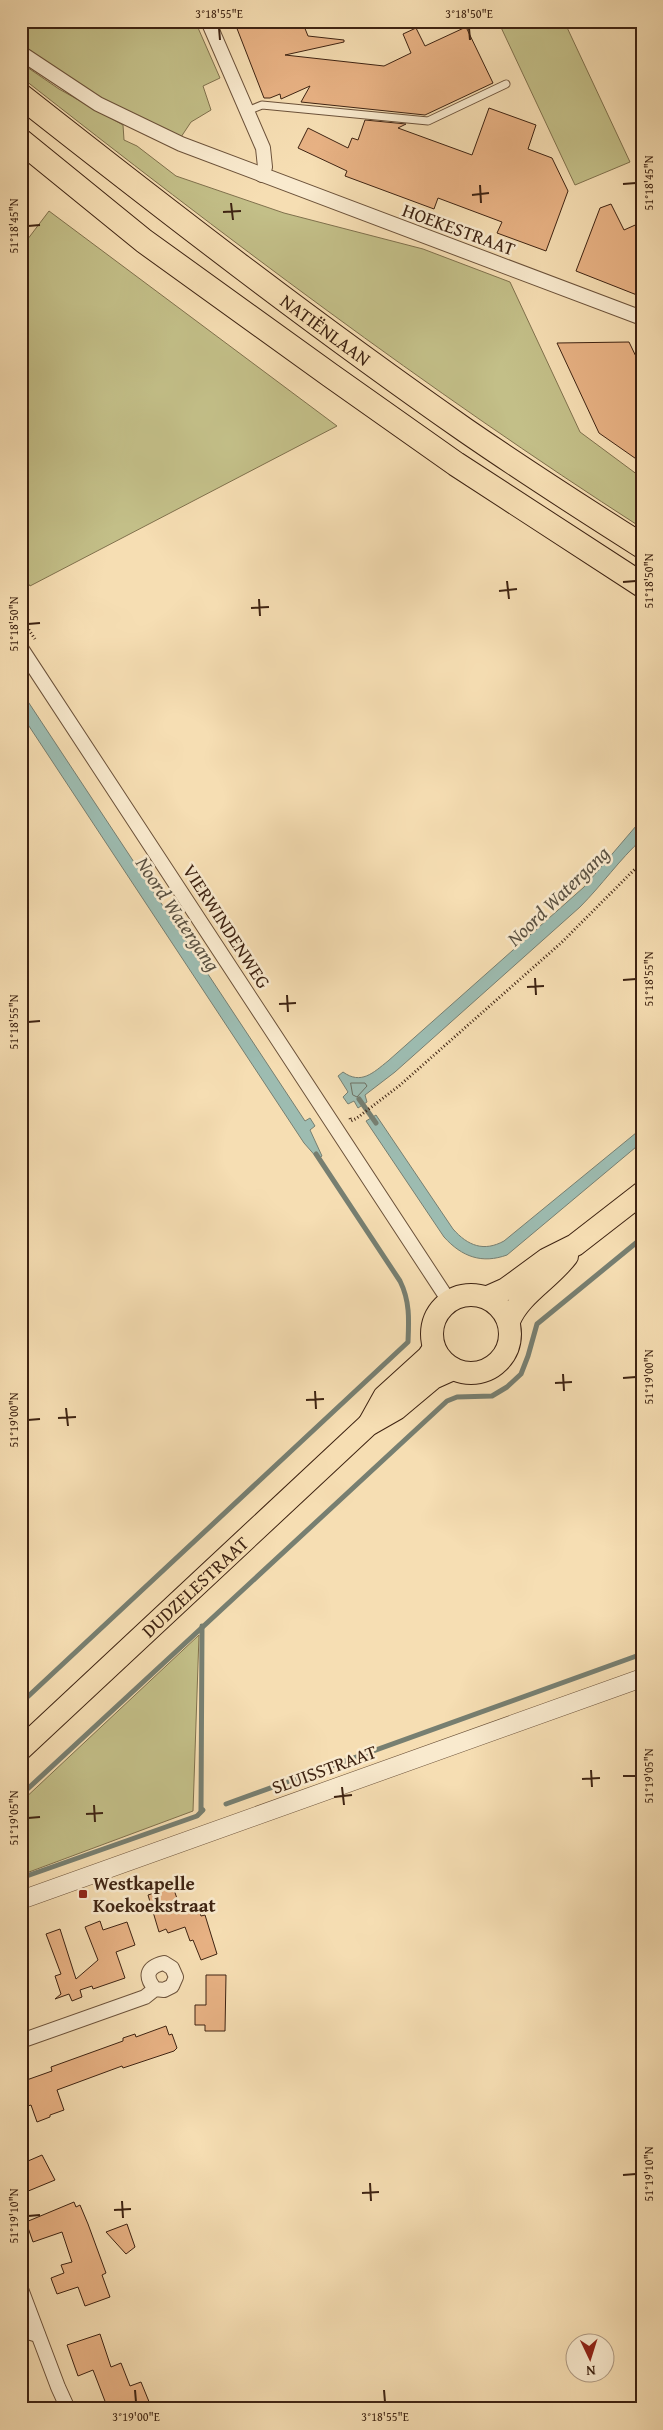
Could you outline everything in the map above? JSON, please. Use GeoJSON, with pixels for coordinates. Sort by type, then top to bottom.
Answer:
{"type":"FeatureCollection","features":[{"type":"Feature","properties":{"kind":"highway","name":"NATIËNLAAN"},"geometry":{"type":"LineString","coordinates":[[21,96],[167,211],[336,338],[465,430],[642,546]]}},
{"type":"Feature","properties":{"kind":"highway","name":"NATIËNLAAN"},"geometry":{"type":"LineString","coordinates":[[21,141],[144,241],[330,375],[456,464],[642,585]]}},
{"type":"Feature","properties":{"kind":"main road"},"geometry":{"type":"LineString","coordinates":[[488,1297],[506,1289],[547,1259],[575,1245],[642,1193]]}},
{"type":"Feature","properties":{"kind":"main road"},"geometry":{"type":"LineString","coordinates":[[509,1321],[519,1303],[558,1269],[575,1245]]}},
{"type":"Feature","properties":{"kind":"main road"},"geometry":{"type":"LineString","coordinates":[[462,1295],[488,1297],[501,1308],[509,1321],[511,1336],[507,1351],[497,1363],[484,1371],[468,1373],[454,1369],[441,1360],[434,1348],[433,1322],[440,1310],[449,1301],[462,1295]]}},
{"type":"Feature","properties":{"kind":"main road","name":"DUDZELESTRAAT"},"geometry":{"type":"LineString","coordinates":[[368,1425],[384,1397],[428,1357],[434,1348]]}},
{"type":"Feature","properties":{"kind":"main road","name":"DUDZELESTRAAT"},"geometry":{"type":"LineString","coordinates":[[21,1749],[368,1425],[396,1410],[432,1378],[454,1369]]}},
{"type":"Feature","properties":{"kind":"street"},"geometry":{"type":"LineString","coordinates":[[208,21],[263,148],[264,167],[262,175]]}},
{"type":"Feature","properties":{"kind":"street","name":"HOEKESTRAAT"},"geometry":{"type":"LineString","coordinates":[[21,53],[98,104],[181,144],[642,318]]}},
{"type":"Feature","properties":{"kind":"street","name":"VIERWINDENWEG"},"geometry":{"type":"LineString","coordinates":[[21,648],[449,1301]]}},
{"type":"Feature","properties":{"kind":"street","name":"SLUISSTRAAT"},"geometry":{"type":"LineString","coordinates":[[21,1900],[642,1678]]}},
{"type":"Feature","properties":{"kind":"street"},"geometry":{"type":"LineString","coordinates":[[21,2041],[145,1997],[155,1989]]}},
{"type":"Feature","properties":{"kind":"street"},"geometry":{"type":"LineString","coordinates":[[21,2289],[68,2409]]}},
{"type":"Feature","properties":{"kind":"street"},"geometry":{"type":"LineString","coordinates":[[21,2330],[38,2335]]}},
{"type":"Feature","properties":{"kind":"lane"},"geometry":{"type":"LineString","coordinates":[[247,111],[262,105],[428,121],[506,84]]}},
{"type":"Feature","properties":{"kind":"path"},"geometry":{"type":"LineString","coordinates":[[357,1118],[383,1100],[561,943],[642,862]]}},
{"type":"Feature","properties":{"kind":"shaded area"},"geometry":{"type":"Polygon","coordinates":[[[21,21],[195,21],[220,78],[203,86],[211,110],[191,122],[181,137],[98,97],[21,44],[21,21]]]}},
{"type":"Feature","properties":{"kind":"shaded area"},"geometry":{"type":"Polygon","coordinates":[[[498,21],[564,21],[630,162],[575,185],[498,21]]]}},
{"type":"Feature","properties":{"kind":"shaded area"},"geometry":{"type":"Polygon","coordinates":[[[21,63],[59,89],[123,125],[124,140],[137,146],[176,176],[284,213],[423,249],[510,282],[580,432],[642,478],[642,528],[482,421],[404,366],[172,195],[21,77],[21,63]]]}},
{"type":"Feature","properties":{"kind":"shaded area"},"geometry":{"type":"Polygon","coordinates":[[[49,211],[337,426],[30,586],[21,573],[21,248],[49,211]]]}},
{"type":"Feature","properties":{"kind":"shaded area"},"geometry":{"type":"Polygon","coordinates":[[[199,1635],[193,1811],[21,1875],[21,1802],[199,1635]]]}},
{"type":"Feature","properties":{"kind":"water"},"geometry":{"type":"Polygon","coordinates":[[[21,691],[305,1121],[310,1118],[315,1126],[310,1130],[322,1156],[318,1159],[304,1143],[21,714],[21,691]]]}},
{"type":"Feature","properties":{"kind":"water"},"geometry":{"type":"Polygon","coordinates":[[[642,819],[642,839],[580,907],[395,1072],[365,1095],[367,1102],[358,1108],[354,1101],[348,1104],[343,1097],[348,1092],[338,1076],[343,1072],[349,1076],[367,1076],[388,1061],[584,887],[642,819]]]}},
{"type":"Feature","properties":{"kind":"water"},"geometry":{"type":"Polygon","coordinates":[[[376,1115],[453,1229],[464,1240],[483,1247],[504,1241],[642,1128],[642,1142],[507,1255],[498,1258],[481,1259],[458,1250],[444,1237],[366,1121],[376,1115]]]}},
{"type":"Feature","properties":{"kind":"building"},"geometry":{"type":"Polygon","coordinates":[[[247,21],[302,21],[308,36],[344,40],[344,42],[285,55],[384,66],[411,53],[403,34],[416,28],[425,46],[466,27],[493,83],[425,115],[301,102],[310,86],[281,99],[280,94],[264,98],[236,26],[247,21]]]}},
{"type":"Feature","properties":{"kind":"building"},"geometry":{"type":"Polygon","coordinates":[[[489,108],[536,125],[528,149],[552,158],[568,191],[546,251],[497,233],[502,222],[438,198],[434,209],[345,176],[347,171],[298,148],[308,128],[348,148],[352,138],[358,140],[365,120],[406,124],[398,128],[472,155],[489,108]]]}},
{"type":"Feature","properties":{"kind":"building"},"geometry":{"type":"Polygon","coordinates":[[[611,204],[624,230],[642,222],[642,297],[576,271],[600,208],[611,204]]]}},
{"type":"Feature","properties":{"kind":"building"},"geometry":{"type":"Polygon","coordinates":[[[629,342],[642,369],[642,463],[599,433],[557,343],[629,342]]]}},
{"type":"Feature","properties":{"kind":"building"},"geometry":{"type":"Polygon","coordinates":[[[173,1887],[180,1907],[196,1901],[201,1916],[205,1915],[217,1954],[201,1960],[193,1940],[190,1941],[185,1927],[168,1933],[166,1929],[159,1932],[148,1895],[173,1887]]]}},
{"type":"Feature","properties":{"kind":"building"},"geometry":{"type":"Polygon","coordinates":[[[100,1921],[103,1930],[127,1922],[135,1945],[116,1952],[125,1978],[93,1989],[92,1986],[80,1990],[82,1997],[72,2001],[69,1994],[55,1999],[61,1994],[55,1976],[61,1974],[46,1934],[60,1929],[76,1979],[98,1960],[85,1927],[100,1921]]]}},
{"type":"Feature","properties":{"kind":"building"},"geometry":{"type":"Polygon","coordinates":[[[206,1975],[226,1975],[225,2031],[205,2031],[205,2025],[195,2025],[195,2005],[206,2005],[206,1975]]]}},
{"type":"Feature","properties":{"kind":"building"},"geometry":{"type":"Polygon","coordinates":[[[166,2026],[169,2035],[172,2034],[177,2048],[174,2051],[123,2068],[122,2066],[57,2090],[64,2110],[37,2122],[31,2105],[21,2108],[21,2082],[52,2071],[51,2067],[123,2041],[123,2038],[135,2034],[136,2037],[166,2026]]]}},
{"type":"Feature","properties":{"kind":"building"},"geometry":{"type":"Polygon","coordinates":[[[42,2155],[55,2180],[21,2194],[21,2164],[42,2155]]]}},
{"type":"Feature","properties":{"kind":"building"},"geometry":{"type":"Polygon","coordinates":[[[74,2202],[76,2207],[80,2205],[88,2224],[106,2273],[102,2275],[110,2297],[85,2306],[78,2287],[57,2294],[51,2278],[64,2273],[61,2265],[72,2262],[62,2232],[33,2242],[26,2222],[74,2202]]]}},
{"type":"Feature","properties":{"kind":"building"},"geometry":{"type":"Polygon","coordinates":[[[127,2224],[135,2247],[126,2254],[106,2232],[127,2224]]]}},
{"type":"Feature","properties":{"kind":"building"},"geometry":{"type":"Polygon","coordinates":[[[100,2334],[111,2367],[121,2363],[130,2386],[141,2382],[152,2409],[108,2409],[93,2370],[78,2376],[67,2345],[100,2334]]]}},
{"type":"Feature","properties":{"kind":"waterway"},"geometry":{"type":"LineString","coordinates":[[359,1099],[376,1123]]}},
{"type":"Feature","properties":{"kind":"waterway"},"geometry":{"type":"LineString","coordinates":[[21,1703],[408,1342],[409,1318],[407,1303],[400,1281],[316,1154]]}},
{"type":"Feature","properties":{"kind":"waterway"},"geometry":{"type":"LineString","coordinates":[[21,1795],[447,1401],[457,1397],[492,1396],[507,1387],[521,1374],[537,1324],[642,1238]]}},
{"type":"Feature","properties":{"kind":"waterway"},"geometry":{"type":"LineString","coordinates":[[201,1811],[202,1626]]}},
{"type":"Feature","properties":{"kind":"waterway"},"geometry":{"type":"LineString","coordinates":[[226,1804],[642,1654]]}},
{"type":"Feature","properties":{"kind":"waterway"},"geometry":{"type":"LineString","coordinates":[[21,1878],[197,1816],[203,1810]]}},
{"type":"Feature","properties":{"kind":"place","name":"Westkapelle Koekoekstraat"},"geometry":{"type":"Point","coordinates":[83,1894]}},
{"type":"Feature","properties":{"kind":"water label","name":"Noord Watergang"},"geometry":{"type":"Point","coordinates":[558,896]}},
{"type":"Feature","properties":{"kind":"water label","name":"Noord Watergang"},"geometry":{"type":"Point","coordinates":[178,914]}}]}
